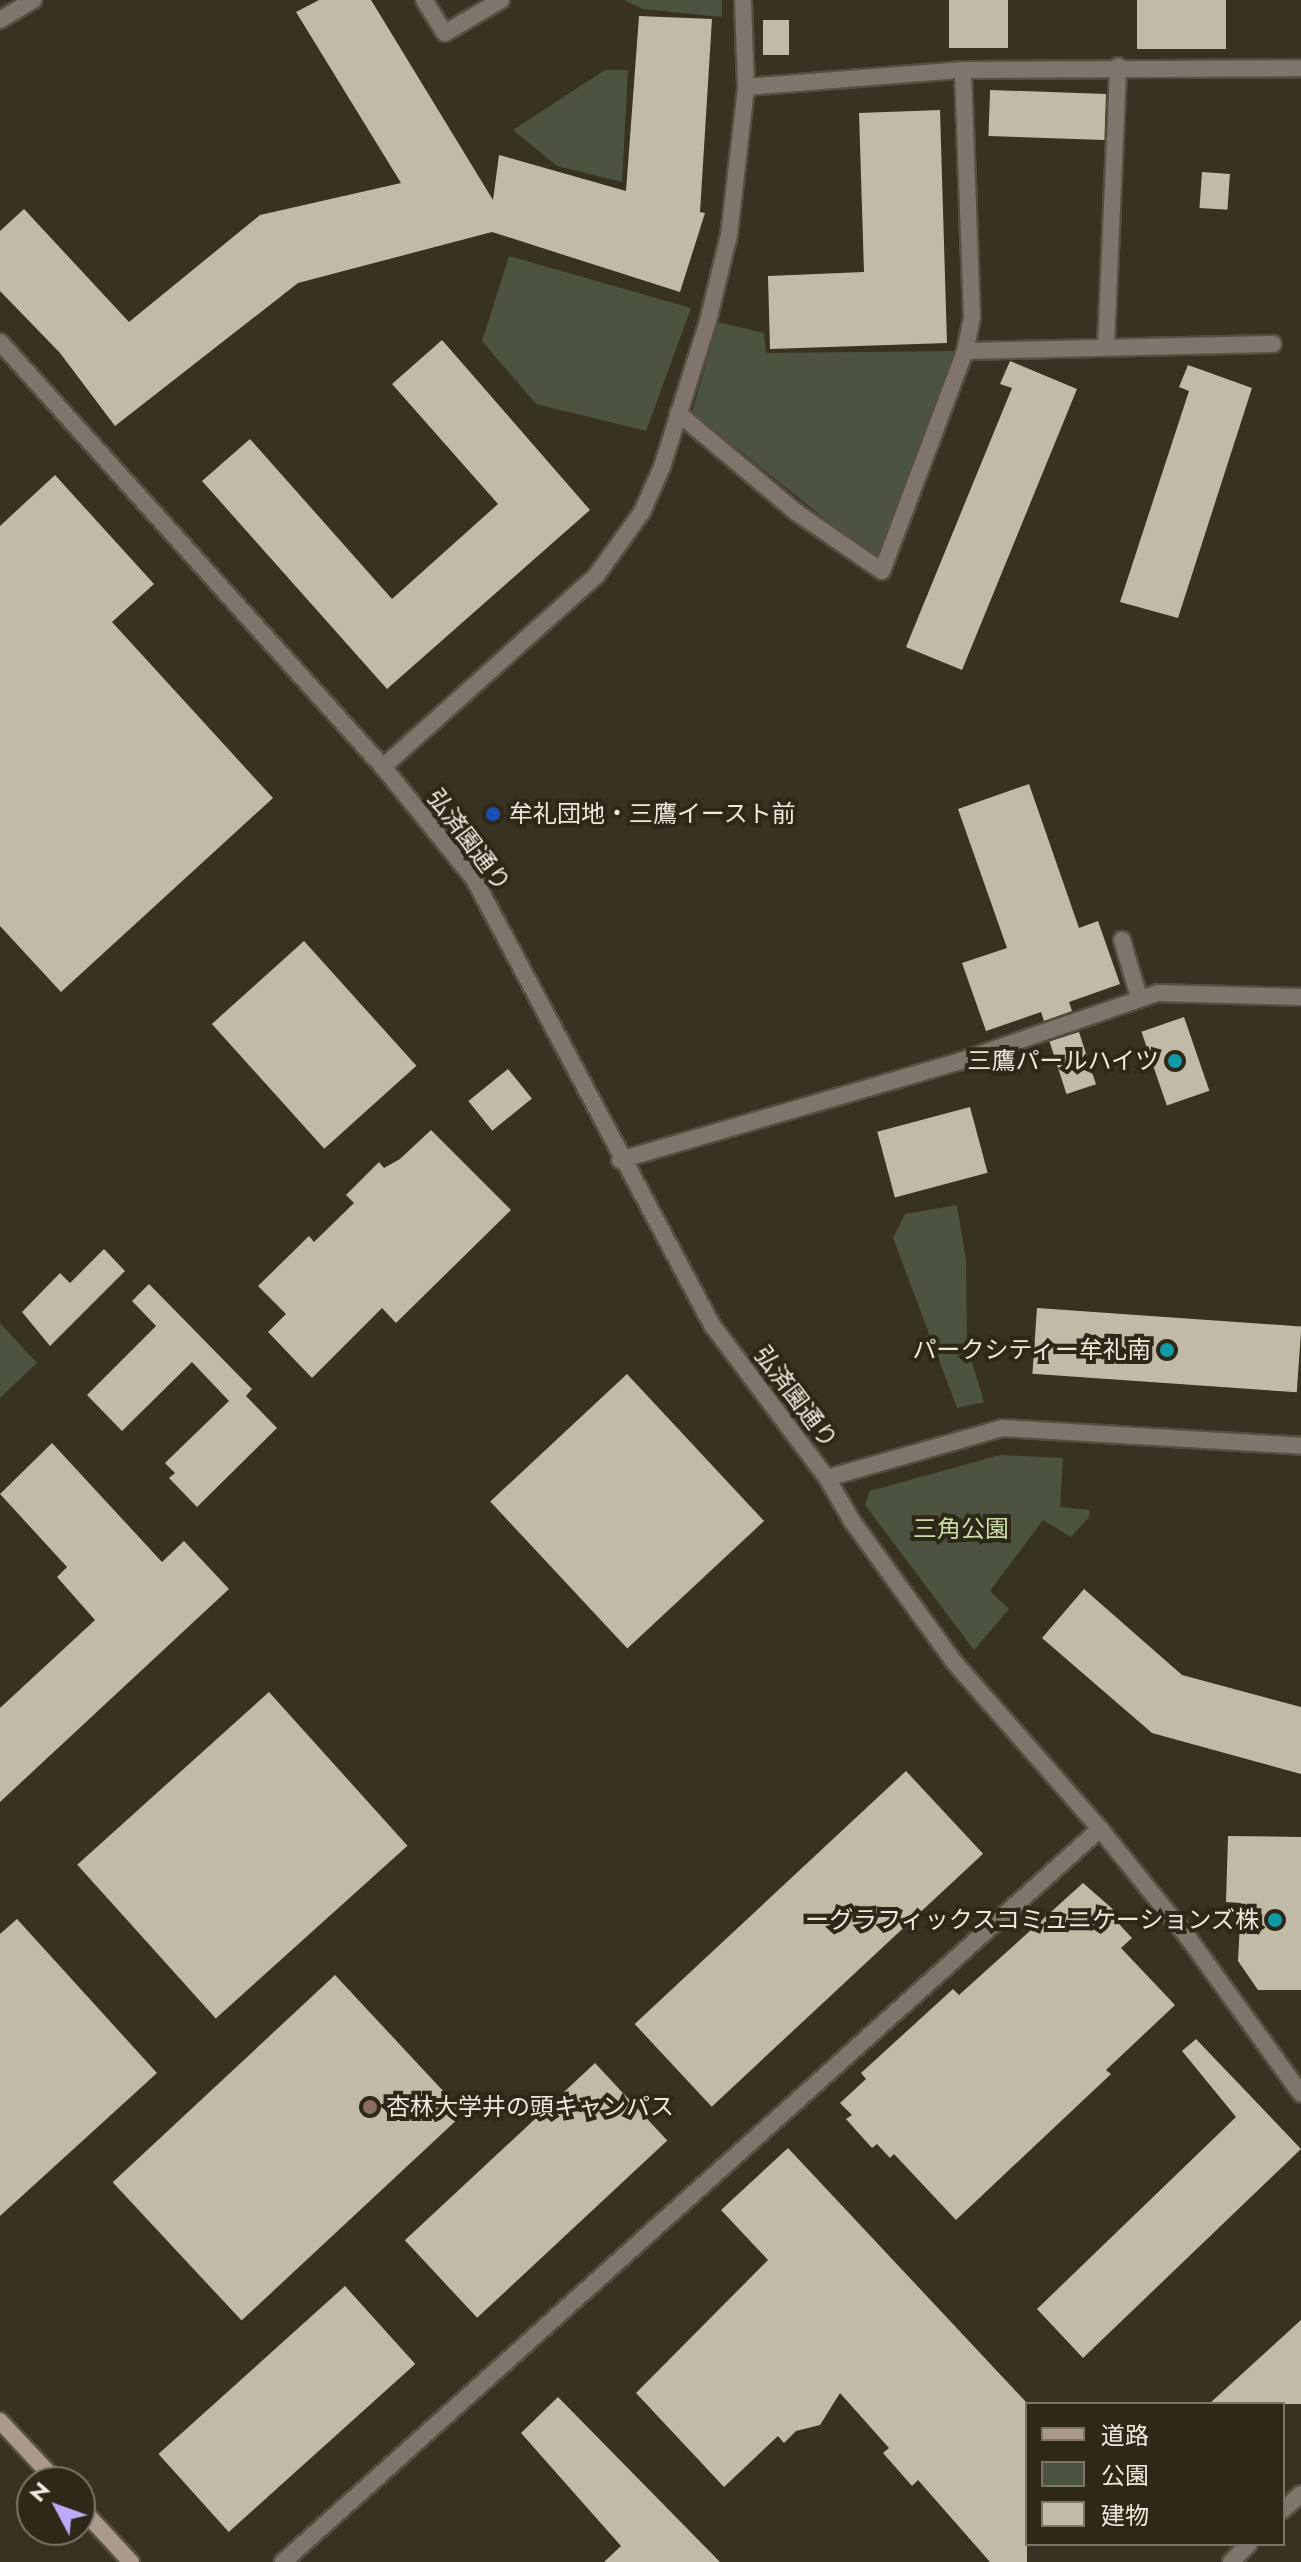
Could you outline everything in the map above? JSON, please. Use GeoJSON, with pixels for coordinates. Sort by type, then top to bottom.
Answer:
{"type":"FeatureCollection","features":[{"type":"Feature","properties":{"kind":"main road"},"geometry":{"type":"LineString","coordinates":[[0,2421],[42,2466]]}},
{"type":"Feature","properties":{"kind":"main road"},"geometry":{"type":"LineString","coordinates":[[96,2524],[131,2562]]}},
{"type":"Feature","properties":{"kind":"street"},"geometry":{"type":"LineString","coordinates":[[0,20],[33,0]]}},
{"type":"Feature","properties":{"kind":"street"},"geometry":{"type":"LineString","coordinates":[[424,0],[445,33],[501,0]]}},
{"type":"Feature","properties":{"kind":"street"},"geometry":{"type":"LineString","coordinates":[[383,767],[596,576],[642,512],[678,413],[729,235],[746,87],[743,0]]}},
{"type":"Feature","properties":{"kind":"street"},"geometry":{"type":"LineString","coordinates":[[746,87],[963,70],[1118,66],[1301,68]]}},
{"type":"Feature","properties":{"kind":"street"},"geometry":{"type":"LineString","coordinates":[[1106,345],[1118,66]]}},
{"type":"Feature","properties":{"kind":"street"},"geometry":{"type":"LineString","coordinates":[[678,413],[796,512],[882,571],[965,351],[972,317],[963,70]]}},
{"type":"Feature","properties":{"kind":"street","name":"弘済園通り"},"geometry":{"type":"LineString","coordinates":[[0,342],[383,767],[474,879],[620,1160],[712,1325],[827,1478],[954,1662],[1100,1829]]}},
{"type":"Feature","properties":{"kind":"street"},"geometry":{"type":"LineString","coordinates":[[965,351],[1106,345],[1273,344]]}},
{"type":"Feature","properties":{"kind":"street"},"geometry":{"type":"LineString","coordinates":[[1122,940],[1139,997]]}},
{"type":"Feature","properties":{"kind":"street"},"geometry":{"type":"LineString","coordinates":[[620,1160],[960,1061],[1139,997],[1158,993],[1301,997]]}},
{"type":"Feature","properties":{"kind":"street"},"geometry":{"type":"LineString","coordinates":[[827,1478],[1002,1428],[1301,1446]]}},
{"type":"Feature","properties":{"kind":"street"},"geometry":{"type":"LineString","coordinates":[[283,2562],[1100,1829],[1189,1939],[1301,2094]]}},
{"type":"Feature","properties":{"kind":"street"},"geometry":{"type":"LineString","coordinates":[[1285,2508],[1301,2494]]}},
{"type":"Feature","properties":{"kind":"street"},"geometry":{"type":"LineString","coordinates":[[1231,2562],[1247,2546]]}},
{"type":"Feature","properties":{"kind":"green space"},"geometry":{"type":"Polygon","coordinates":[[[624,0],[722,0],[722,17],[643,9],[624,0]]]}},
{"type":"Feature","properties":{"kind":"green space"},"geometry":{"type":"Polygon","coordinates":[[[605,70],[628,70],[622,182],[557,166],[513,130],[605,70]]]}},
{"type":"Feature","properties":{"kind":"green space"},"geometry":{"type":"Polygon","coordinates":[[[509,256],[691,308],[646,431],[536,404],[482,341],[509,256]]]}},
{"type":"Feature","properties":{"kind":"green space"},"geometry":{"type":"Polygon","coordinates":[[[718,322],[764,333],[766,353],[954,351],[877,561],[692,412],[718,322]]]}},
{"type":"Feature","properties":{"kind":"green space"},"geometry":{"type":"Polygon","coordinates":[[[957,1205],[966,1260],[967,1346],[984,1402],[957,1408],[893,1238],[905,1214],[957,1205]]]}},
{"type":"Feature","properties":{"kind":"green space"},"geometry":{"type":"Polygon","coordinates":[[[0,1323],[37,1363],[0,1398],[0,1323]]]}},
{"type":"Feature","properties":{"kind":"green space","name":"三角公園"},"geometry":{"type":"Polygon","coordinates":[[[1000,1455],[1063,1458],[1060,1507],[1090,1510],[1089,1517],[1071,1537],[1043,1520],[990,1591],[1009,1609],[974,1650],[865,1505],[870,1491],[1000,1455]]]}},
{"type":"Feature","properties":{"kind":"building"},"geometry":{"type":"Polygon","coordinates":[[[319,0],[371,0],[493,200],[499,155],[626,191],[639,16],[712,19],[700,212],[705,213],[680,292],[492,232],[298,283],[115,426],[60,353],[0,291],[0,231],[24,209],[129,322],[260,215],[401,183],[296,12],[319,0]]]}},
{"type":"Feature","properties":{"kind":"building"},"geometry":{"type":"Polygon","coordinates":[[[949,0],[1008,0],[1008,48],[949,48],[949,0]]]}},
{"type":"Feature","properties":{"kind":"building"},"geometry":{"type":"Polygon","coordinates":[[[1137,0],[1226,0],[1226,49],[1137,49],[1137,0]]]}},
{"type":"Feature","properties":{"kind":"building"},"geometry":{"type":"Polygon","coordinates":[[[763,20],[789,20],[789,55],[763,55],[763,20]]]}},
{"type":"Feature","properties":{"kind":"building"},"geometry":{"type":"Polygon","coordinates":[[[990,90],[1106,94],[1104,140],[988,136],[990,90]]]}},
{"type":"Feature","properties":{"kind":"building"},"geometry":{"type":"Polygon","coordinates":[[[940,110],[947,343],[770,349],[768,276],[864,272],[859,113],[940,110]]]}},
{"type":"Feature","properties":{"kind":"building"},"geometry":{"type":"Polygon","coordinates":[[[1202,172],[1230,174],[1227,210],[1199,208],[1202,172]]]}},
{"type":"Feature","properties":{"kind":"building"},"geometry":{"type":"Polygon","coordinates":[[[442,340],[590,510],[387,689],[202,481],[250,439],[392,599],[498,504],[392,384],[442,340]]]}},
{"type":"Feature","properties":{"kind":"building"},"geometry":{"type":"Polygon","coordinates":[[[1010,361],[1077,389],[962,670],[906,647],[1012,388],[1000,384],[1010,361]]]}},
{"type":"Feature","properties":{"kind":"building"},"geometry":{"type":"Polygon","coordinates":[[[1188,365],[1252,388],[1178,618],[1120,602],[1189,391],[1179,387],[1188,365]]]}},
{"type":"Feature","properties":{"kind":"building"},"geometry":{"type":"Polygon","coordinates":[[[55,475],[154,584],[112,622],[273,798],[61,992],[0,926],[0,526],[55,475]]]}},
{"type":"Feature","properties":{"kind":"building"},"geometry":{"type":"Polygon","coordinates":[[[1029,784],[1079,928],[1098,921],[1120,984],[1069,1002],[1072,1011],[1044,1021],[1041,1012],[986,1031],[962,963],[1007,948],[958,809],[1029,784]]]}},
{"type":"Feature","properties":{"kind":"building"},"geometry":{"type":"Polygon","coordinates":[[[304,941],[416,1066],[324,1149],[212,1024],[304,941]]]}},
{"type":"Feature","properties":{"kind":"building","name":"三鷹パールハイツ"},"geometry":{"type":"Polygon","coordinates":[[[1184,1017],[1209,1091],[1167,1105],[1141,1032],[1184,1017]]]}},
{"type":"Feature","properties":{"kind":"building"},"geometry":{"type":"Polygon","coordinates":[[[1079,1032],[1096,1084],[1067,1094],[1050,1042],[1079,1032]]]}},
{"type":"Feature","properties":{"kind":"building"},"geometry":{"type":"Polygon","coordinates":[[[508,1069],[532,1099],[492,1131],[468,1101],[508,1069]]]}},
{"type":"Feature","properties":{"kind":"building"},"geometry":{"type":"Polygon","coordinates":[[[970,1107],[988,1173],[895,1198],[877,1132],[970,1107]]]}},
{"type":"Feature","properties":{"kind":"building"},"geometry":{"type":"Polygon","coordinates":[[[431,1130],[511,1210],[396,1323],[382,1308],[312,1378],[268,1332],[286,1314],[258,1286],[309,1236],[314,1242],[354,1203],[346,1195],[379,1162],[384,1168],[400,1159],[431,1130]]]}},
{"type":"Feature","properties":{"kind":"building"},"geometry":{"type":"Polygon","coordinates":[[[104,1249],[125,1271],[50,1346],[22,1312],[60,1273],[70,1283],[104,1249]]]}},
{"type":"Feature","properties":{"kind":"building"},"geometry":{"type":"Polygon","coordinates":[[[149,1284],[252,1389],[246,1396],[277,1428],[197,1507],[169,1478],[175,1473],[165,1463],[229,1401],[192,1362],[122,1431],[87,1395],[156,1326],[132,1301],[149,1284]]]}},
{"type":"Feature","properties":{"kind":"building","name":"パークシティー牟礼南"},"geometry":{"type":"Polygon","coordinates":[[[1037,1308],[1301,1326],[1297,1392],[1032,1374],[1037,1308]]]}},
{"type":"Feature","properties":{"kind":"building"},"geometry":{"type":"Polygon","coordinates":[[[627,1374],[764,1521],[627,1649],[490,1502],[627,1374]]]}},
{"type":"Feature","properties":{"kind":"building"},"geometry":{"type":"Polygon","coordinates":[[[52,1443],[162,1562],[184,1541],[229,1589],[0,1802],[0,1708],[95,1620],[57,1577],[67,1567],[0,1494],[52,1443]]]}},
{"type":"Feature","properties":{"kind":"building"},"geometry":{"type":"Polygon","coordinates":[[[1084,1589],[1182,1675],[1301,1707],[1301,1774],[1152,1733],[1042,1638],[1084,1589]]]}},
{"type":"Feature","properties":{"kind":"building"},"geometry":{"type":"Polygon","coordinates":[[[269,1692],[408,1846],[216,2018],[77,1865],[269,1692]]]}},
{"type":"Feature","properties":{"kind":"building"},"geometry":{"type":"Polygon","coordinates":[[[906,1771],[983,1854],[712,2107],[635,2024],[906,1771]]]}},
{"type":"Feature","properties":{"kind":"building","name":"ーグラフィックスコミュニケーションズ株"},"geometry":{"type":"Polygon","coordinates":[[[1228,1836],[1301,1837],[1301,1990],[1258,1990],[1238,1961],[1241,1903],[1226,1902],[1228,1836]]]}},
{"type":"Feature","properties":{"kind":"building"},"geometry":{"type":"Polygon","coordinates":[[[1083,1883],[1124,1919],[1119,1924],[1132,1938],[1121,1948],[1175,2005],[1106,2070],[1111,2074],[956,2220],[894,2154],[890,2158],[877,2144],[872,2148],[846,2119],[852,2115],[840,2103],[866,2079],[861,2073],[953,1989],[959,1995],[1083,1883]]]}},
{"type":"Feature","properties":{"kind":"building"},"geometry":{"type":"Polygon","coordinates":[[[17,1919],[157,2073],[0,2216],[0,1934],[17,1919]]]}},
{"type":"Feature","properties":{"kind":"building"},"geometry":{"type":"Polygon","coordinates":[[[335,1975],[464,2113],[242,2321],[113,2182],[335,1975]]]}},
{"type":"Feature","properties":{"kind":"building"},"geometry":{"type":"Polygon","coordinates":[[[1196,2039],[1301,2149],[1083,2358],[1037,2309],[1236,2117],[1182,2051],[1196,2039]]]}},
{"type":"Feature","properties":{"kind":"building"},"geometry":{"type":"Polygon","coordinates":[[[595,2063],[667,2141],[477,2318],[405,2240],[595,2063]]]}},
{"type":"Feature","properties":{"kind":"building"},"geometry":{"type":"Polygon","coordinates":[[[788,2148],[1026,2402],[1027,2562],[990,2562],[918,2480],[912,2486],[883,2453],[889,2448],[840,2393],[820,2425],[796,2431],[784,2443],[778,2436],[724,2487],[636,2393],[768,2260],[721,2210],[788,2148]]]}},
{"type":"Feature","properties":{"kind":"building"},"geometry":{"type":"Polygon","coordinates":[[[345,2286],[415,2364],[229,2532],[158,2454],[345,2286]]]}},
{"type":"Feature","properties":{"kind":"building"},"geometry":{"type":"Polygon","coordinates":[[[1301,2320],[1301,2404],[1211,2402],[1301,2320]]]}},
{"type":"Feature","properties":{"kind":"building"},"geometry":{"type":"Polygon","coordinates":[[[558,2397],[720,2562],[604,2562],[621,2546],[521,2433],[558,2397]]]}},
{"type":"Feature","properties":{"kind":"place","name":"牟礼団地・三鷹イースト前"},"geometry":{"type":"Point","coordinates":[493,814]}},
{"type":"Feature","properties":{"kind":"place","name":"三鷹パールハイツ"},"geometry":{"type":"Point","coordinates":[1175,1061]}},
{"type":"Feature","properties":{"kind":"place","name":"パークシティー牟礼南"},"geometry":{"type":"Point","coordinates":[1167,1350]}},
{"type":"Feature","properties":{"kind":"place","name":"ーグラフィックスコミュニケーションズ株"},"geometry":{"type":"Point","coordinates":[1275,1920]}},
{"type":"Feature","properties":{"kind":"place","name":"杏林大学井の頭キャンパス"},"geometry":{"type":"Point","coordinates":[370,2107]}}]}
